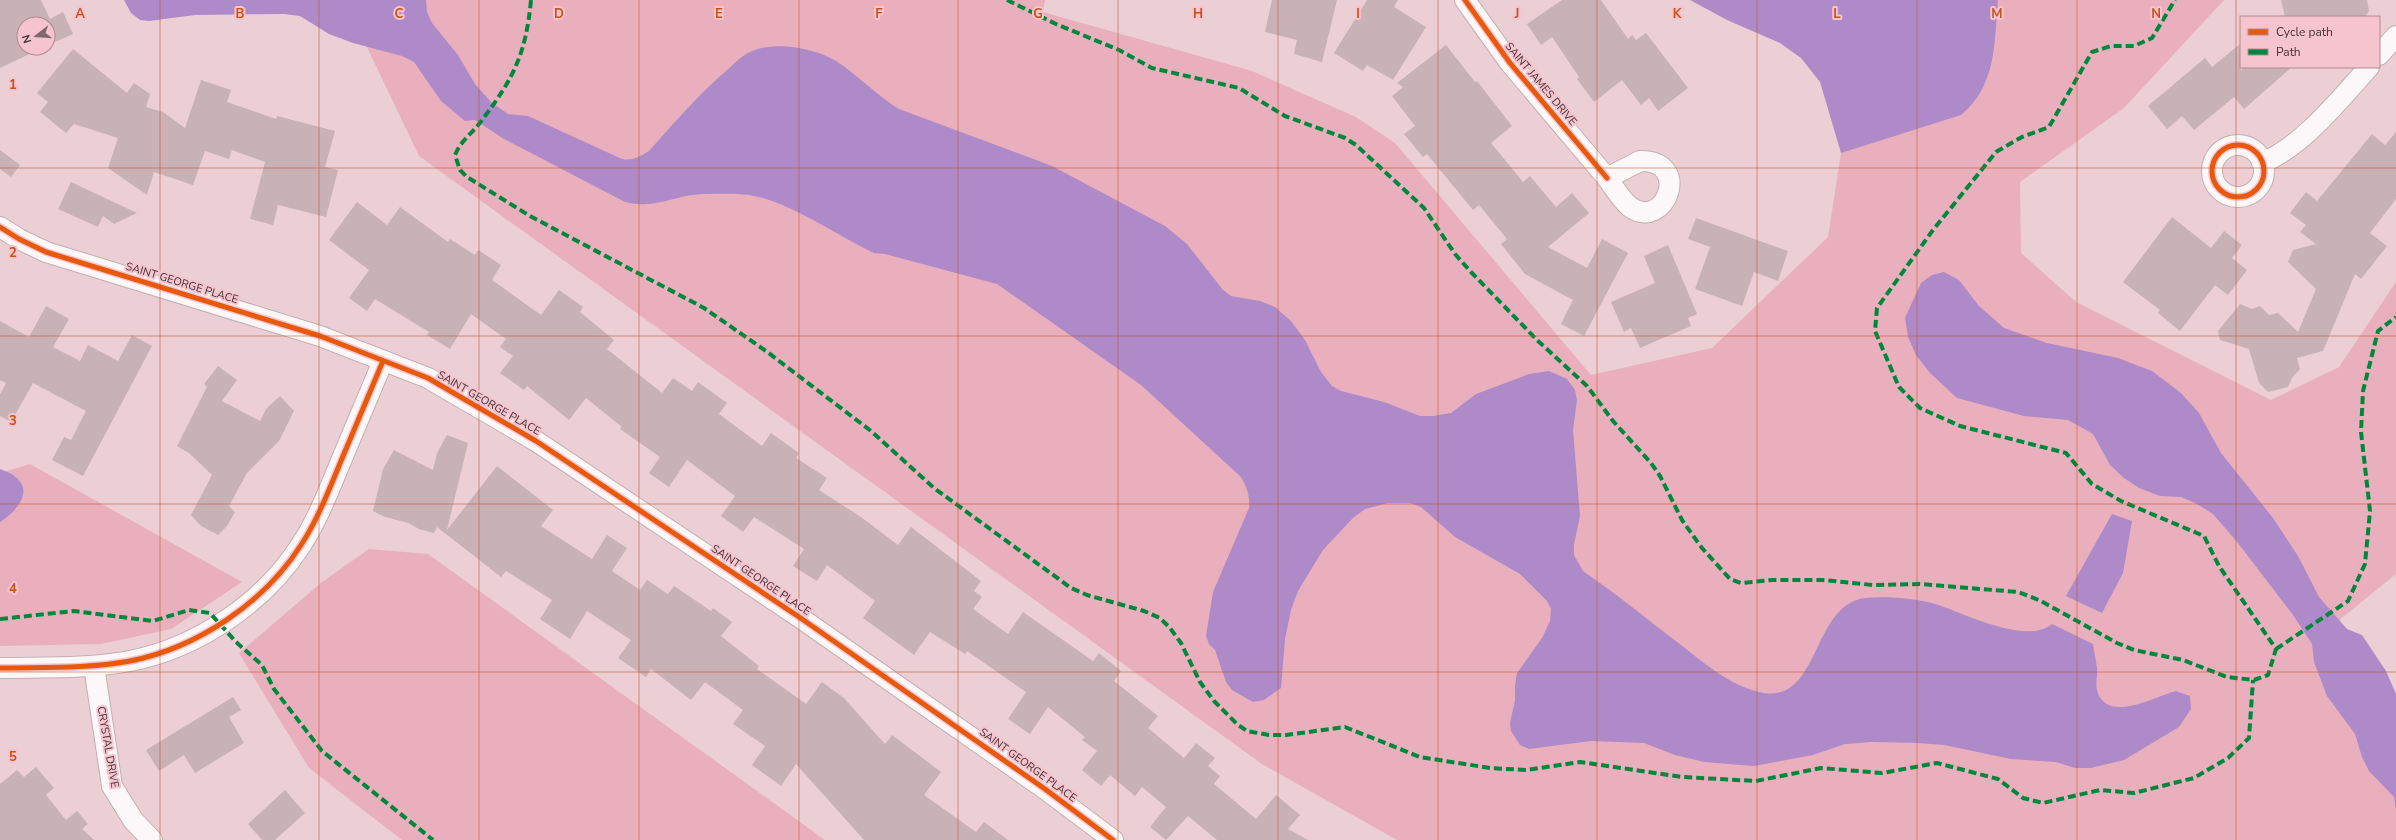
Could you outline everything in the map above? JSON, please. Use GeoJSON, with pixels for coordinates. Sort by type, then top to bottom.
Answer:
{"type":"FeatureCollection","features":[{"type":"Feature","properties":{"kind":"street","name":"SAINT JAMES DRIVE"},"geometry":{"type":"LineString","coordinates":[[1465,0],[1510,63],[1607,178]]}},
{"type":"Feature","properties":{"kind":"street"},"geometry":{"type":"LineString","coordinates":[[2380,54],[2396,36]]}},
{"type":"Feature","properties":{"kind":"street"},"geometry":{"type":"LineString","coordinates":[[2262,163],[2278,156],[2318,122],[2368,68]]}},
{"type":"Feature","properties":{"kind":"street","name":"SAINT GEORGE PLACE"},"geometry":{"type":"LineString","coordinates":[[0,227],[19,239],[46,252],[320,336],[428,378],[536,441],[896,684],[1045,789],[1113,840]]}},
{"type":"Feature","properties":{"kind":"street"},"geometry":{"type":"LineString","coordinates":[[0,668],[94,666],[130,661],[192,640],[215,627],[247,604],[276,577],[300,547],[319,515],[383,361]]}},
{"type":"Feature","properties":{"kind":"street","name":"CRYSTAL DRIVE"},"geometry":{"type":"LineString","coordinates":[[94,666],[112,786],[133,820],[152,840]]}},
{"type":"Feature","properties":{"kind":"shaded area"},"geometry":{"type":"Polygon","coordinates":[[[124,0],[426,0],[427,12],[432,23],[458,55],[475,84],[491,102],[508,114],[528,116],[622,159],[636,158],[649,151],[706,89],[748,53],[758,49],[780,46],[816,52],[836,61],[899,109],[1052,166],[1165,226],[1187,244],[1223,290],[1231,296],[1260,301],[1275,307],[1291,321],[1305,340],[1321,372],[1332,386],[1341,391],[1384,402],[1420,416],[1433,416],[1451,413],[1476,394],[1529,374],[1549,371],[1567,379],[1575,390],[1577,400],[1573,430],[1580,516],[1574,544],[1574,555],[1583,571],[1705,664],[1736,684],[1759,692],[1779,693],[1794,685],[1805,671],[1834,618],[1847,605],[1865,598],[1880,597],[1913,599],[1928,602],[2008,629],[2025,631],[2040,630],[2052,624],[2093,644],[2097,668],[2097,690],[2102,700],[2110,706],[2132,706],[2176,691],[2190,696],[2191,709],[2179,727],[2124,760],[2091,768],[2075,768],[2056,762],[2011,759],[1944,745],[1918,743],[1872,742],[1845,744],[1813,755],[1754,766],[1704,762],[1675,755],[1644,743],[1591,741],[1529,749],[1520,745],[1511,731],[1510,723],[1515,700],[1517,673],[1542,638],[1550,621],[1551,609],[1547,601],[1520,574],[1455,537],[1421,507],[1410,503],[1388,503],[1365,509],[1353,518],[1323,550],[1298,591],[1291,610],[1285,639],[1281,688],[1264,700],[1253,702],[1232,690],[1226,682],[1215,650],[1209,644],[1206,636],[1213,592],[1249,508],[1248,492],[1241,477],[1141,385],[997,284],[885,254],[874,253],[798,212],[783,205],[754,196],[743,194],[697,194],[658,203],[637,204],[625,202],[504,139],[475,120],[465,121],[441,101],[414,62],[402,56],[353,43],[329,34],[300,16],[284,14],[195,15],[149,21],[140,20],[131,13],[124,0]]]}},
{"type":"Feature","properties":{"kind":"shaded area"},"geometry":{"type":"Polygon","coordinates":[[[269,0],[1045,0],[1043,12],[1252,71],[1356,117],[1395,143],[1591,375],[1712,348],[1828,237],[1841,153],[1922,51],[1953,0],[2224,0],[2124,108],[2020,182],[2021,253],[2076,302],[2271,400],[2339,367],[2396,282],[2396,574],[2316,639],[2396,786],[2396,840],[1397,840],[1262,764],[419,156],[355,22],[269,0]]]}},
{"type":"Feature","properties":{"kind":"shaded area"},"geometry":{"type":"Polygon","coordinates":[[[1690,0],[1998,0],[1992,62],[1981,90],[1973,103],[1961,115],[1841,153],[1820,82],[1801,58],[1780,43],[1727,20],[1690,0]]]}},
{"type":"Feature","properties":{"kind":"shaded area"},"geometry":{"type":"Polygon","coordinates":[[[1944,272],[1959,280],[1979,306],[2004,328],[2047,343],[2118,358],[2152,371],[2181,393],[2199,413],[2221,453],[2273,518],[2298,556],[2319,597],[2347,629],[2362,635],[2386,671],[2396,694],[2396,810],[2394,797],[2369,771],[2362,757],[2355,734],[2327,696],[2314,662],[2312,644],[2293,615],[2238,543],[2213,514],[2197,504],[2181,497],[2160,496],[2139,488],[2124,478],[2110,465],[2093,434],[2068,420],[2024,416],[1957,398],[1930,373],[1916,355],[1908,337],[1905,318],[1921,283],[1932,275],[1944,272]]]}},
{"type":"Feature","properties":{"kind":"shaded area"},"geometry":{"type":"Polygon","coordinates":[[[30,464],[242,582],[171,629],[101,644],[0,646],[0,473],[30,464]]]}},
{"type":"Feature","properties":{"kind":"shaded area"},"geometry":{"type":"Polygon","coordinates":[[[0,469],[19,480],[23,487],[23,494],[21,501],[16,508],[0,522],[0,469]]]}},
{"type":"Feature","properties":{"kind":"shaded area"},"geometry":{"type":"Polygon","coordinates":[[[2112,514],[2132,521],[2123,573],[2102,613],[2066,596],[2112,514]]]}},
{"type":"Feature","properties":{"kind":"shaded area"},"geometry":{"type":"Polygon","coordinates":[[[369,549],[428,554],[825,840],[402,840],[309,768],[239,653],[322,582],[369,549]]]}},
{"type":"Feature","properties":{"kind":"building"},"geometry":{"type":"Polygon","coordinates":[[[0,0],[41,0],[49,16],[16,16],[16,56],[25,56],[0,68],[0,0]]]}},
{"type":"Feature","properties":{"kind":"building"},"geometry":{"type":"Polygon","coordinates":[[[1272,0],[1337,0],[1322,62],[1294,54],[1297,40],[1265,32],[1272,0]]]}},
{"type":"Feature","properties":{"kind":"building"},"geometry":{"type":"Polygon","coordinates":[[[1367,0],[1398,0],[1394,7],[1426,27],[1393,80],[1367,65],[1363,71],[1334,53],[1367,0]]]}},
{"type":"Feature","properties":{"kind":"building"},"geometry":{"type":"Polygon","coordinates":[[[1562,0],[1601,0],[1628,39],[1632,35],[1636,40],[1646,33],[1688,88],[1658,111],[1649,98],[1641,105],[1622,80],[1594,102],[1577,79],[1579,77],[1552,37],[1541,45],[1527,24],[1562,0]]]}},
{"type":"Feature","properties":{"kind":"building"},"geometry":{"type":"Polygon","coordinates":[[[2281,0],[2367,0],[2369,11],[2366,16],[2285,16],[2281,0]]]}},
{"type":"Feature","properties":{"kind":"building"},"geometry":{"type":"Polygon","coordinates":[[[63,12],[73,34],[56,41],[56,16],[63,12]]]}},
{"type":"Feature","properties":{"kind":"building"},"geometry":{"type":"Polygon","coordinates":[[[2240,44],[2241,71],[2243,68],[2291,68],[2244,109],[2234,97],[2194,130],[2182,116],[2167,129],[2148,106],[2205,58],[2212,67],[2240,44]]]}},
{"type":"Feature","properties":{"kind":"building"},"geometry":{"type":"Polygon","coordinates":[[[1446,45],[1475,82],[1477,81],[1512,126],[1491,143],[1523,182],[1530,176],[1556,207],[1572,193],[1589,213],[1548,247],[1587,268],[1602,239],[1628,253],[1584,336],[1561,324],[1573,300],[1525,274],[1501,244],[1507,239],[1479,205],[1473,210],[1427,154],[1423,157],[1404,134],[1415,126],[1392,96],[1403,87],[1397,83],[1446,45]]]}},
{"type":"Feature","properties":{"kind":"building"},"geometry":{"type":"Polygon","coordinates":[[[73,49],[127,93],[134,83],[150,94],[146,107],[163,112],[185,128],[201,80],[231,90],[227,102],[276,119],[277,116],[335,131],[325,167],[338,170],[326,217],[278,205],[273,225],[250,219],[265,162],[232,150],[229,159],[205,151],[193,185],[154,172],[147,195],[108,168],[118,138],[74,124],[66,133],[40,112],[48,102],[37,93],[73,49]]]}},
{"type":"Feature","properties":{"kind":"building"},"geometry":{"type":"Polygon","coordinates":[[[2396,132],[2396,199],[2370,233],[2387,246],[2361,279],[2355,274],[2323,351],[2297,358],[2300,369],[2292,378],[2288,387],[2268,392],[2259,383],[2249,349],[2220,340],[2218,331],[2240,304],[2252,309],[2260,306],[2269,315],[2278,313],[2298,332],[2316,289],[2288,262],[2293,250],[2316,244],[2300,232],[2306,225],[2290,213],[2306,192],[2317,201],[2372,134],[2385,145],[2396,132]]]}},
{"type":"Feature","properties":{"kind":"building"},"geometry":{"type":"Polygon","coordinates":[[[0,150],[20,165],[11,177],[0,169],[0,150]]]}},
{"type":"Feature","properties":{"kind":"building"},"geometry":{"type":"Polygon","coordinates":[[[71,182],[137,213],[114,224],[103,216],[98,227],[58,209],[71,182]]]}},
{"type":"Feature","properties":{"kind":"building"},"geometry":{"type":"Polygon","coordinates":[[[357,202],[387,225],[400,207],[448,242],[450,239],[475,255],[478,250],[501,265],[492,280],[541,315],[559,290],[583,307],[580,312],[614,340],[607,349],[662,393],[673,378],[692,391],[698,382],[727,403],[719,414],[762,446],[771,433],[799,453],[796,458],[827,478],[819,490],[861,517],[898,545],[911,527],[981,581],[974,591],[982,597],[973,609],[1008,634],[1023,612],[1093,661],[1099,653],[1121,671],[1114,681],[1158,716],[1148,728],[1184,758],[1196,743],[1215,758],[1208,766],[1220,776],[1214,784],[1256,819],[1276,795],[1300,815],[1288,829],[1308,840],[1217,840],[1188,816],[1166,840],[1150,827],[1166,807],[1142,787],[1135,796],[1110,775],[1101,786],[1082,770],[1097,751],[1082,740],[1085,737],[1048,707],[1030,734],[1008,719],[1026,692],[967,651],[965,654],[930,632],[914,655],[863,618],[875,601],[827,565],[817,581],[793,566],[804,549],[754,517],[743,532],[721,516],[735,496],[687,460],[669,487],[649,473],[660,457],[620,429],[622,427],[586,398],[569,420],[527,386],[524,390],[500,373],[513,356],[500,347],[506,339],[471,314],[450,349],[427,335],[429,332],[375,299],[367,311],[349,298],[369,270],[329,240],[357,202]]]}},
{"type":"Feature","properties":{"kind":"building"},"geometry":{"type":"Polygon","coordinates":[[[2172,217],[2211,248],[2224,231],[2242,245],[2232,258],[2247,270],[2228,295],[2215,285],[2180,331],[2158,313],[2160,310],[2123,282],[2172,217]]]}},
{"type":"Feature","properties":{"kind":"building"},"geometry":{"type":"Polygon","coordinates":[[[1696,218],[1788,251],[1778,281],[1754,272],[1742,306],[1695,289],[1710,247],[1688,239],[1696,218]]]}},
{"type":"Feature","properties":{"kind":"building"},"geometry":{"type":"Polygon","coordinates":[[[1668,245],[1697,314],[1688,318],[1691,326],[1640,348],[1631,328],[1624,332],[1611,302],[1655,283],[1644,256],[1668,245]]]}},
{"type":"Feature","properties":{"kind":"building"},"geometry":{"type":"Polygon","coordinates":[[[46,306],[69,319],[53,347],[80,361],[88,345],[118,361],[132,335],[152,346],[83,476],[52,460],[64,437],[71,440],[86,411],[33,383],[11,422],[0,416],[0,394],[6,383],[0,380],[0,321],[29,337],[46,306]]]}},
{"type":"Feature","properties":{"kind":"building"},"geometry":{"type":"Polygon","coordinates":[[[218,366],[237,380],[222,401],[260,421],[266,409],[280,396],[294,411],[279,441],[247,473],[229,506],[235,512],[227,526],[218,535],[201,526],[191,515],[212,475],[189,453],[177,446],[207,387],[204,384],[218,366]]]}},
{"type":"Feature","properties":{"kind":"building"},"geometry":{"type":"Polygon","coordinates":[[[447,435],[468,443],[447,530],[497,466],[553,510],[541,526],[592,559],[607,535],[627,548],[612,571],[640,590],[647,580],[668,594],[674,586],[711,611],[713,608],[732,622],[721,636],[759,666],[757,669],[806,704],[822,682],[844,698],[885,744],[892,735],[941,772],[924,795],[976,832],[984,822],[1008,840],[864,840],[796,764],[781,786],[752,765],[765,746],[733,724],[743,710],[705,682],[691,700],[651,669],[646,677],[618,658],[631,640],[587,611],[570,639],[540,619],[552,600],[506,571],[501,577],[437,527],[434,533],[419,529],[408,523],[385,517],[373,511],[383,469],[394,450],[433,470],[437,453],[447,435]]]}},
{"type":"Feature","properties":{"kind":"building"},"geometry":{"type":"Polygon","coordinates":[[[233,697],[241,710],[229,717],[244,743],[195,773],[184,755],[159,771],[146,750],[233,697]]]}},
{"type":"Feature","properties":{"kind":"building"},"geometry":{"type":"Polygon","coordinates":[[[36,767],[54,788],[46,795],[66,820],[77,811],[88,824],[82,829],[94,840],[0,840],[0,784],[17,770],[24,777],[36,767]]]}},
{"type":"Feature","properties":{"kind":"building"},"geometry":{"type":"Polygon","coordinates":[[[285,790],[305,813],[275,840],[262,840],[248,824],[285,790]]]}},
{"type":"Feature","properties":{"kind":"marked path"},"geometry":{"type":"LineString","coordinates":[[531,0],[526,35],[517,64],[493,105],[479,125],[464,141],[455,155],[460,170],[467,177],[530,216],[704,308],[766,351],[871,431],[934,488],[1071,588],[1087,595],[1144,611],[1160,618],[1170,628],[1181,643],[1200,682],[1214,701],[1237,724],[1247,731],[1269,735],[1286,735],[1345,727],[1420,757],[1490,768],[1526,770],[1580,762],[1682,777],[1756,781],[1821,768],[1882,773],[1937,763],[1998,779],[2023,798],[2043,803],[2100,790],[2134,793],[2194,778],[2228,758],[2249,738],[2253,680]]}},
{"type":"Feature","properties":{"kind":"marked path"},"geometry":{"type":"LineString","coordinates":[[1007,0],[1056,24],[1119,50],[1152,68],[1239,88],[1285,116],[1345,138],[1356,145],[1424,208],[1455,254],[1471,272],[1537,340],[1587,386],[1613,421],[1651,463],[1660,476],[1682,520],[1702,548],[1730,579],[1741,583],[1772,580],[1823,580],[1873,585],[1920,584],[2018,592],[2039,600],[2117,643],[2134,650],[2183,660],[2227,677],[2254,680],[2268,675],[2276,649],[2219,566],[2204,536],[2121,501],[2092,484],[2066,453],[1960,426],[1920,408],[1899,387],[1875,331],[1877,308],[1933,230],[1996,152],[2022,137],[2049,127],[2092,52],[2111,46],[2134,46],[2152,38],[2175,0]]}},
{"type":"Feature","properties":{"kind":"marked path"},"geometry":{"type":"LineString","coordinates":[[2276,649],[2348,601],[2365,564],[2370,511],[2361,432],[2363,391],[2378,331],[2396,317]]}},
{"type":"Feature","properties":{"kind":"marked path"},"geometry":{"type":"LineString","coordinates":[[0,619],[74,611],[153,621],[189,610],[210,613],[236,642],[262,665],[274,689],[322,751],[433,840]]}},
{"type":"Feature","properties":{"kind":"cycle path"},"geometry":{"type":"LineString","coordinates":[[1465,0],[1510,63],[1607,178]]}},
{"type":"Feature","properties":{"kind":"cycle path"},"geometry":{"type":"LineString","coordinates":[[2238,145],[2248,147],[2256,153],[2262,161],[2264,171],[2262,181],[2256,189],[2248,195],[2238,197],[2228,195],[2220,189],[2214,181],[2212,171],[2214,161],[2220,153],[2228,147],[2238,145]]}},
{"type":"Feature","properties":{"kind":"cycle path"},"geometry":{"type":"LineString","coordinates":[[0,227],[19,239],[46,252],[320,336],[428,378],[536,441],[802,619],[1045,789],[1113,840]]}},
{"type":"Feature","properties":{"kind":"cycle path"},"geometry":{"type":"LineString","coordinates":[[0,668],[65,667],[114,664],[155,655],[180,646],[204,634],[227,620],[248,604],[268,586],[286,566],[313,525],[328,493],[383,361]]}}]}
